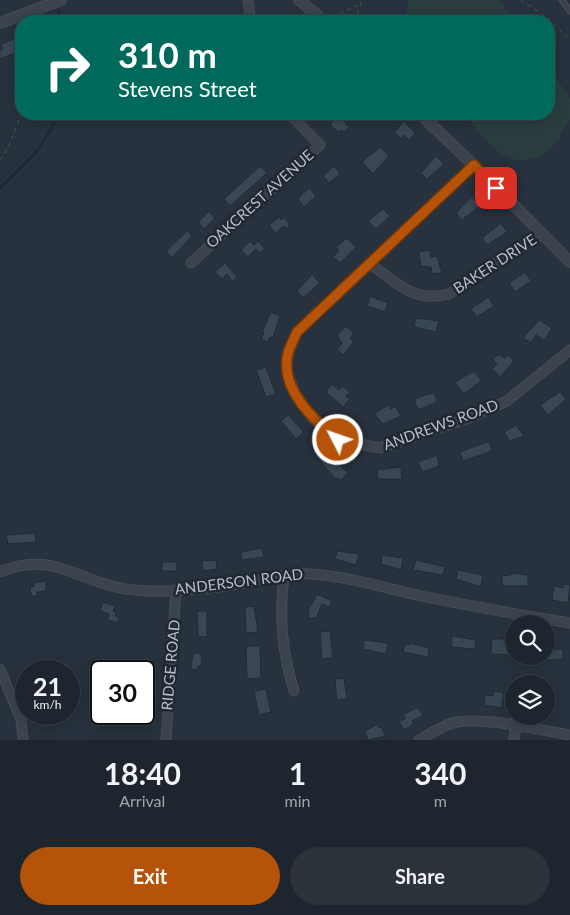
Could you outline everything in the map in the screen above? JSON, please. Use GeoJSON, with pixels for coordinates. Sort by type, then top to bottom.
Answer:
{"type":"FeatureCollection","features":[{"type":"Feature","properties":{"kind":"street"},"geometry":{"type":"LineString","coordinates":[[21,15],[60,0]]}},
{"type":"Feature","properties":{"kind":"street"},"geometry":{"type":"LineString","coordinates":[[248,0],[250,15]]}},
{"type":"Feature","properties":{"kind":"street"},"geometry":{"type":"LineString","coordinates":[[299,0],[320,15]]}},
{"type":"Feature","properties":{"kind":"street"},"geometry":{"type":"LineString","coordinates":[[0,23],[15,17]]}},
{"type":"Feature","properties":{"kind":"street","name":"OAKCREST AVENUE"},"geometry":{"type":"LineString","coordinates":[[191,263],[320,145],[296,120]]}},
{"type":"Feature","properties":{"kind":"street"},"geometry":{"type":"LineString","coordinates":[[426,120],[542,234],[567,255]]}},
{"type":"Feature","properties":{"kind":"street","name":"ANDREWS ROAD"},"geometry":{"type":"LineString","coordinates":[[474,165],[297,332],[288,354],[287,372],[294,391],[313,419],[338,440],[380,448],[469,418],[506,401],[570,350]]}},
{"type":"Feature","properties":{"kind":"street","name":"BAKER DRIVE"},"geometry":{"type":"LineString","coordinates":[[369,264],[413,294],[432,298],[449,294],[542,234]]}},
{"type":"Feature","properties":{"kind":"street","name":"ANDERSON ROAD"},"geometry":{"type":"LineString","coordinates":[[0,572],[16,565],[39,563],[52,565],[120,588],[148,591],[231,585],[309,573],[507,613],[570,623]]}},
{"type":"Feature","properties":{"kind":"street"},"geometry":{"type":"LineString","coordinates":[[284,576],[281,600],[284,658],[294,690]]}},
{"type":"Feature","properties":{"kind":"street","name":"RIDGE ROAD"},"geometry":{"type":"LineString","coordinates":[[166,740],[176,590]]}},
{"type":"Feature","properties":{"kind":"street"},"geometry":{"type":"LineString","coordinates":[[0,669],[21,720],[23,740]]}},
{"type":"Feature","properties":{"kind":"street"},"geometry":{"type":"LineString","coordinates":[[419,740],[429,737],[445,725],[458,722],[515,726],[570,735]]}},
{"type":"Feature","properties":{"kind":"street"},"geometry":{"type":"LineString","coordinates":[[514,740],[515,726]]}},
{"type":"Feature","properties":{"kind":"lane"},"geometry":{"type":"LineString","coordinates":[[562,0],[570,11]]}},
{"type":"Feature","properties":{"kind":"path"},"geometry":{"type":"LineString","coordinates":[[357,15],[362,0]]}},
{"type":"Feature","properties":{"kind":"path"},"geometry":{"type":"LineString","coordinates":[[521,0],[543,15]]}},
{"type":"Feature","properties":{"kind":"path"},"geometry":{"type":"LineString","coordinates":[[337,15],[360,4]]}},
{"type":"Feature","properties":{"kind":"path"},"geometry":{"type":"LineString","coordinates":[[47,13],[53,12],[53,15]]}},
{"type":"Feature","properties":{"kind":"path"},"geometry":{"type":"LineString","coordinates":[[555,25],[568,38]]}},
{"type":"Feature","properties":{"kind":"path"},"geometry":{"type":"LineString","coordinates":[[0,160],[9,146],[19,120]]}},
{"type":"Feature","properties":{"kind":"green space"},"geometry":{"type":"Polygon","coordinates":[[[408,0],[499,0],[510,15],[407,15],[408,0]]]}},
{"type":"Feature","properties":{"kind":"green space"},"geometry":{"type":"Polygon","coordinates":[[[555,77],[570,98],[570,120],[554,145],[537,157],[524,160],[512,159],[501,154],[482,136],[470,120],[555,120],[555,77]]]}},
{"type":"Feature","properties":{"kind":"building"},"geometry":{"type":"Polygon","coordinates":[[[15,38],[15,53],[0,59],[0,50],[3,49],[1,44],[15,38]]]}},
{"type":"Feature","properties":{"kind":"building"},"geometry":{"type":"Polygon","coordinates":[[[334,120],[342,120],[349,127],[344,132],[341,130],[338,132],[330,124],[334,120]]]}},
{"type":"Feature","properties":{"kind":"building"},"geometry":{"type":"Polygon","coordinates":[[[404,121],[415,133],[409,140],[404,135],[401,138],[394,133],[404,121]]]}},
{"type":"Feature","properties":{"kind":"building"},"geometry":{"type":"Polygon","coordinates":[[[380,147],[389,156],[373,174],[362,162],[380,147]]]}},
{"type":"Feature","properties":{"kind":"building"},"geometry":{"type":"Polygon","coordinates":[[[436,156],[444,164],[427,179],[421,173],[436,156]]]}},
{"type":"Feature","properties":{"kind":"building"},"geometry":{"type":"Polygon","coordinates":[[[260,166],[267,173],[230,206],[224,199],[260,166]]]}},
{"type":"Feature","properties":{"kind":"building"},"geometry":{"type":"Polygon","coordinates":[[[334,166],[340,174],[329,183],[323,176],[334,166]]]}},
{"type":"Feature","properties":{"kind":"building"},"geometry":{"type":"Polygon","coordinates":[[[309,188],[316,196],[304,207],[298,199],[309,188]]]}},
{"type":"Feature","properties":{"kind":"building"},"geometry":{"type":"Polygon","coordinates":[[[472,197],[480,206],[462,220],[456,213],[472,197]]]}},
{"type":"Feature","properties":{"kind":"building"},"geometry":{"type":"Polygon","coordinates":[[[383,209],[390,216],[376,229],[368,221],[383,209]]]}},
{"type":"Feature","properties":{"kind":"building"},"geometry":{"type":"Polygon","coordinates":[[[209,211],[215,218],[204,229],[198,222],[209,211]]]}},
{"type":"Feature","properties":{"kind":"building"},"geometry":{"type":"Polygon","coordinates":[[[279,217],[281,220],[284,217],[290,225],[286,229],[284,226],[275,233],[269,225],[279,217]]]}},
{"type":"Feature","properties":{"kind":"building"},"geometry":{"type":"Polygon","coordinates":[[[501,223],[507,232],[487,245],[482,238],[501,223]]]}},
{"type":"Feature","properties":{"kind":"building"},"geometry":{"type":"Polygon","coordinates":[[[187,231],[192,236],[172,258],[166,251],[187,231]]]}},
{"type":"Feature","properties":{"kind":"building"},"geometry":{"type":"Polygon","coordinates":[[[347,238],[356,247],[340,263],[333,257],[339,250],[336,247],[347,238]]]}},
{"type":"Feature","properties":{"kind":"building"},"geometry":{"type":"Polygon","coordinates":[[[250,241],[254,245],[258,241],[265,249],[260,253],[256,249],[248,257],[241,250],[250,241]]]}},
{"type":"Feature","properties":{"kind":"building"},"geometry":{"type":"Polygon","coordinates":[[[430,250],[431,257],[437,256],[442,273],[432,274],[431,267],[421,266],[419,252],[430,250]]]}},
{"type":"Feature","properties":{"kind":"building"},"geometry":{"type":"Polygon","coordinates":[[[225,263],[237,277],[232,281],[227,274],[222,279],[215,272],[225,263]]]}},
{"type":"Feature","properties":{"kind":"building"},"geometry":{"type":"Polygon","coordinates":[[[525,272],[531,281],[515,292],[509,283],[525,272]]]}},
{"type":"Feature","properties":{"kind":"building"},"geometry":{"type":"Polygon","coordinates":[[[312,274],[320,283],[303,298],[297,291],[312,274]]]}},
{"type":"Feature","properties":{"kind":"building"},"geometry":{"type":"Polygon","coordinates":[[[370,296],[388,303],[385,312],[367,306],[370,296]]]}},
{"type":"Feature","properties":{"kind":"building"},"geometry":{"type":"Polygon","coordinates":[[[488,297],[494,306],[477,317],[471,309],[488,297]]]}},
{"type":"Feature","properties":{"kind":"building"},"geometry":{"type":"Polygon","coordinates":[[[271,312],[280,316],[273,338],[270,337],[268,342],[261,339],[271,312]]]}},
{"type":"Feature","properties":{"kind":"building"},"geometry":{"type":"Polygon","coordinates":[[[416,318],[439,321],[436,332],[414,327],[416,318]]]}},
{"type":"Feature","properties":{"kind":"building"},"geometry":{"type":"Polygon","coordinates":[[[539,320],[552,328],[544,340],[536,335],[531,343],[523,338],[539,320]]]}},
{"type":"Feature","properties":{"kind":"building"},"geometry":{"type":"Polygon","coordinates":[[[346,326],[354,333],[350,338],[354,342],[343,355],[337,349],[342,344],[337,335],[346,326]]]}},
{"type":"Feature","properties":{"kind":"building"},"geometry":{"type":"Polygon","coordinates":[[[498,354],[505,358],[508,355],[514,361],[500,377],[492,369],[497,364],[493,360],[498,354]]]}},
{"type":"Feature","properties":{"kind":"building"},"geometry":{"type":"Polygon","coordinates":[[[266,367],[276,394],[266,397],[256,370],[266,367]]]}},
{"type":"Feature","properties":{"kind":"building"},"geometry":{"type":"Polygon","coordinates":[[[475,372],[481,381],[464,394],[455,382],[475,372]]]}},
{"type":"Feature","properties":{"kind":"building"},"geometry":{"type":"Polygon","coordinates":[[[332,384],[339,390],[342,386],[350,392],[346,396],[350,399],[343,407],[326,392],[332,384]]]}},
{"type":"Feature","properties":{"kind":"building"},"geometry":{"type":"Polygon","coordinates":[[[560,392],[566,399],[548,415],[540,405],[560,392]]]}},
{"type":"Feature","properties":{"kind":"building"},"geometry":{"type":"Polygon","coordinates":[[[428,394],[435,394],[437,402],[418,410],[414,399],[428,394]]]}},
{"type":"Feature","properties":{"kind":"building"},"geometry":{"type":"Polygon","coordinates":[[[388,405],[391,409],[395,406],[401,416],[383,424],[374,414],[388,405]]]}},
{"type":"Feature","properties":{"kind":"building"},"geometry":{"type":"Polygon","coordinates":[[[288,415],[304,432],[296,439],[281,421],[288,415]]]}},
{"type":"Feature","properties":{"kind":"building"},"geometry":{"type":"Polygon","coordinates":[[[516,425],[524,436],[510,441],[504,432],[516,425]]]}},
{"type":"Feature","properties":{"kind":"building"},"geometry":{"type":"Polygon","coordinates":[[[489,441],[492,451],[463,461],[460,452],[489,441]]]}},
{"type":"Feature","properties":{"kind":"building"},"geometry":{"type":"Polygon","coordinates":[[[322,450],[348,473],[341,480],[336,479],[316,457],[322,450]]]}},
{"type":"Feature","properties":{"kind":"building"},"geometry":{"type":"Polygon","coordinates":[[[437,455],[439,466],[422,472],[418,462],[437,455]]]}},
{"type":"Feature","properties":{"kind":"building"},"geometry":{"type":"Polygon","coordinates":[[[401,467],[402,479],[378,479],[377,470],[401,467]]]}},
{"type":"Feature","properties":{"kind":"building"},"geometry":{"type":"Polygon","coordinates":[[[35,533],[36,542],[8,544],[6,535],[35,533]]]}},
{"type":"Feature","properties":{"kind":"building"},"geometry":{"type":"Polygon","coordinates":[[[262,548],[264,557],[242,560],[241,552],[262,548]]]}},
{"type":"Feature","properties":{"kind":"building"},"geometry":{"type":"Polygon","coordinates":[[[337,551],[359,554],[356,565],[335,559],[337,551]]]}},
{"type":"Feature","properties":{"kind":"building"},"geometry":{"type":"Polygon","coordinates":[[[382,555],[403,558],[401,570],[381,564],[382,555]]]}},
{"type":"Feature","properties":{"kind":"building"},"geometry":{"type":"Polygon","coordinates":[[[216,560],[217,569],[203,571],[202,561],[216,560]]]}},
{"type":"Feature","properties":{"kind":"building"},"geometry":{"type":"Polygon","coordinates":[[[416,560],[445,567],[443,575],[413,570],[416,560]]]}},
{"type":"Feature","properties":{"kind":"building"},"geometry":{"type":"Polygon","coordinates":[[[162,562],[177,562],[177,571],[162,571],[162,562]]]}},
{"type":"Feature","properties":{"kind":"building"},"geometry":{"type":"Polygon","coordinates":[[[458,570],[483,575],[481,587],[456,579],[458,570]]]}},
{"type":"Feature","properties":{"kind":"building"},"geometry":{"type":"Polygon","coordinates":[[[511,573],[528,575],[528,586],[502,586],[502,576],[511,575],[511,573]]]}},
{"type":"Feature","properties":{"kind":"building"},"geometry":{"type":"Polygon","coordinates":[[[46,581],[46,591],[37,592],[37,596],[31,596],[30,587],[34,587],[34,583],[46,581]]]}},
{"type":"Feature","properties":{"kind":"building"},"geometry":{"type":"Polygon","coordinates":[[[563,584],[570,585],[568,603],[552,600],[554,586],[563,588],[563,584]]]}},
{"type":"Feature","properties":{"kind":"building"},"geometry":{"type":"Polygon","coordinates":[[[317,594],[332,601],[329,607],[322,604],[317,617],[309,619],[308,611],[317,594]]]}},
{"type":"Feature","properties":{"kind":"building"},"geometry":{"type":"Polygon","coordinates":[[[103,602],[115,606],[113,611],[116,612],[115,616],[119,617],[117,623],[107,619],[109,614],[100,611],[103,602]]]}},
{"type":"Feature","properties":{"kind":"building"},"geometry":{"type":"Polygon","coordinates":[[[254,606],[258,632],[246,633],[245,607],[254,606]]]}},
{"type":"Feature","properties":{"kind":"building"},"geometry":{"type":"Polygon","coordinates":[[[197,611],[207,611],[207,637],[198,636],[197,611]]]}},
{"type":"Feature","properties":{"kind":"building"},"geometry":{"type":"Polygon","coordinates":[[[330,631],[333,658],[322,659],[320,632],[330,631]]]}},
{"type":"Feature","properties":{"kind":"building"},"geometry":{"type":"Polygon","coordinates":[[[452,636],[476,640],[475,649],[451,647],[452,636]]]}},
{"type":"Feature","properties":{"kind":"building"},"geometry":{"type":"Polygon","coordinates":[[[492,639],[505,639],[505,655],[491,654],[492,639]]]}},
{"type":"Feature","properties":{"kind":"building"},"geometry":{"type":"Polygon","coordinates":[[[364,640],[388,643],[386,654],[363,649],[364,640]]]}},
{"type":"Feature","properties":{"kind":"building"},"geometry":{"type":"Polygon","coordinates":[[[410,643],[429,648],[428,657],[403,652],[405,644],[410,645],[410,643]]]}},
{"type":"Feature","properties":{"kind":"building"},"geometry":{"type":"Polygon","coordinates":[[[246,646],[260,646],[261,678],[247,679],[246,646]]]}},
{"type":"Feature","properties":{"kind":"building"},"geometry":{"type":"Polygon","coordinates":[[[555,649],[563,649],[563,659],[555,660],[555,649]]]}},
{"type":"Feature","properties":{"kind":"building"},"geometry":{"type":"Polygon","coordinates":[[[193,653],[202,654],[201,666],[198,666],[197,670],[191,669],[193,653]]]}},
{"type":"Feature","properties":{"kind":"building"},"geometry":{"type":"Polygon","coordinates":[[[344,678],[347,699],[337,700],[335,679],[344,678]]]}},
{"type":"Feature","properties":{"kind":"building"},"geometry":{"type":"Polygon","coordinates":[[[266,689],[271,712],[259,715],[254,691],[266,689]]]}},
{"type":"Feature","properties":{"kind":"building"},"geometry":{"type":"Polygon","coordinates":[[[494,691],[504,693],[502,708],[484,705],[485,695],[493,696],[494,691]]]}},
{"type":"Feature","properties":{"kind":"building"},"geometry":{"type":"Polygon","coordinates":[[[418,707],[423,715],[412,721],[414,724],[404,730],[399,722],[406,718],[403,715],[418,707]]]}},
{"type":"Feature","properties":{"kind":"building"},"geometry":{"type":"Polygon","coordinates":[[[377,724],[379,728],[382,727],[385,736],[368,740],[365,731],[377,724]]]}},
{"type":"Feature","properties":{"kind":"waterway"},"geometry":{"type":"LineString","coordinates":[[58,10],[60,15]]}},
{"type":"Feature","properties":{"kind":"waterway"},"geometry":{"type":"LineString","coordinates":[[0,188],[39,149],[56,120]]}},
{"type":"Feature","properties":{"kind":"route"},"geometry":{"type":"LineString","coordinates":[[338,440],[313,419],[294,391],[287,372],[288,354],[297,332],[474,165],[496,188]]}}]}
